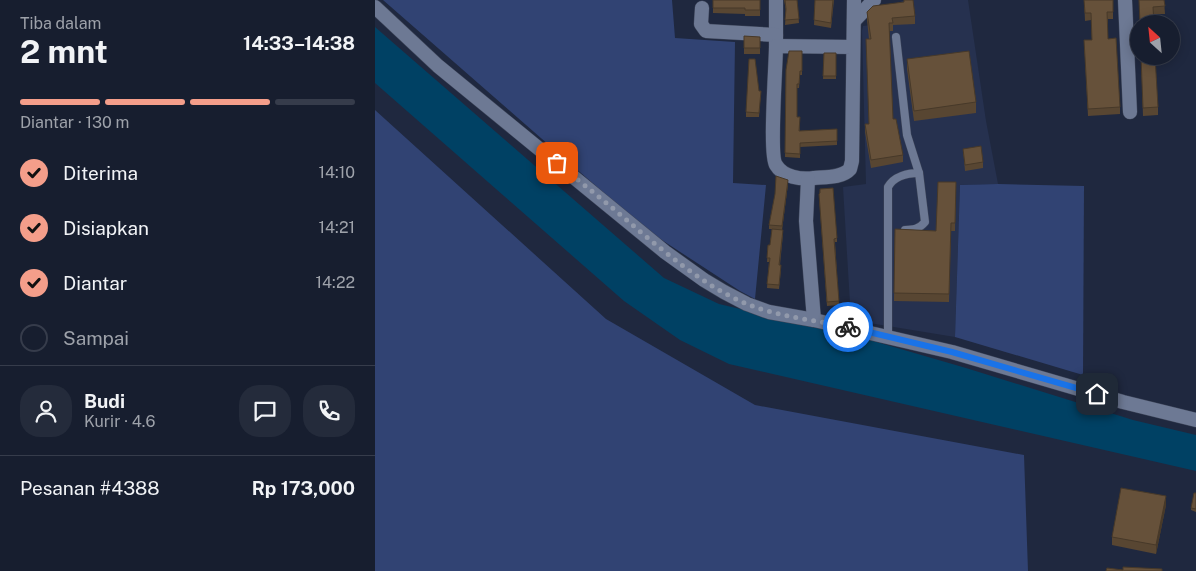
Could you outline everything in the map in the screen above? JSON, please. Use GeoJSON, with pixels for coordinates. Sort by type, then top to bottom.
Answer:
{"type":"FeatureCollection","features":[{"type":"Feature","properties":{"kind":"street"},"geometry":{"type":"LineString","coordinates":[[776,0],[774,162],[787,175],[808,179],[842,175],[848,172],[851,165],[854,0]]}},
{"type":"Feature","properties":{"kind":"street"},"geometry":{"type":"LineString","coordinates":[[853,21],[874,0]]}},
{"type":"Feature","properties":{"kind":"street"},"geometry":{"type":"LineString","coordinates":[[1125,0],[1130,112]]}},
{"type":"Feature","properties":{"kind":"street"},"geometry":{"type":"LineString","coordinates":[[375,7],[438,66],[665,252],[704,280],[747,304],[769,312],[888,336],[952,352],[1123,402],[1196,420]]}},
{"type":"Feature","properties":{"kind":"street"},"geometry":{"type":"LineString","coordinates":[[702,8],[701,24],[706,30],[776,41],[852,47]]}},
{"type":"Feature","properties":{"kind":"street"},"geometry":{"type":"LineString","coordinates":[[808,179],[806,221],[814,320]]}},
{"type":"Feature","properties":{"kind":"lane"},"geometry":{"type":"LineString","coordinates":[[888,230],[915,230],[925,222],[919,173],[907,135],[897,37]]}},
{"type":"Feature","properties":{"kind":"lane"},"geometry":{"type":"LineString","coordinates":[[888,336],[888,187],[898,177],[919,173]]}},
{"type":"Feature","properties":{"kind":"shaded area"},"geometry":{"type":"Polygon","coordinates":[[[383,0],[672,0],[675,38],[735,42],[733,183],[766,185],[755,299],[645,229],[383,0]]]}},
{"type":"Feature","properties":{"kind":"shaded area"},"geometry":{"type":"Polygon","coordinates":[[[906,0],[968,0],[986,121],[998,184],[960,185],[955,337],[851,320],[843,187],[866,184],[862,31],[863,26],[879,24],[878,9],[906,0]]]}},
{"type":"Feature","properties":{"kind":"shaded area"},"geometry":{"type":"Polygon","coordinates":[[[375,27],[664,278],[719,304],[849,334],[1133,420],[1196,435],[1196,471],[729,364],[680,340],[624,301],[375,83],[375,27]]]}},
{"type":"Feature","properties":{"kind":"shaded area"},"geometry":{"type":"Polygon","coordinates":[[[375,110],[606,319],[755,405],[1024,455],[1028,571],[375,571],[375,110]]]}},
{"type":"Feature","properties":{"kind":"shaded area"},"geometry":{"type":"Polygon","coordinates":[[[960,185],[1084,186],[1083,375],[955,337],[960,185]]]}},
{"type":"Feature","properties":{"kind":"building"},"geometry":{"type":"Polygon","coordinates":[[[713,0],[760,0],[760,10],[713,8],[713,0]]]}},
{"type":"Feature","properties":{"kind":"building"},"geometry":{"type":"Polygon","coordinates":[[[785,0],[797,0],[799,19],[785,20],[785,0]]]}},
{"type":"Feature","properties":{"kind":"building"},"geometry":{"type":"Polygon","coordinates":[[[815,0],[833,0],[831,23],[814,20],[815,0]]]}},
{"type":"Feature","properties":{"kind":"building"},"geometry":{"type":"Polygon","coordinates":[[[904,0],[913,0],[915,16],[892,18],[893,23],[889,23],[893,119],[896,119],[903,155],[871,160],[865,124],[869,124],[866,39],[871,39],[867,12],[873,6],[904,2],[904,0]]]}},
{"type":"Feature","properties":{"kind":"building"},"geometry":{"type":"Polygon","coordinates":[[[1084,0],[1113,0],[1113,12],[1107,12],[1108,39],[1116,38],[1120,107],[1088,109],[1084,40],[1092,40],[1091,13],[1085,13],[1084,0]]]}},
{"type":"Feature","properties":{"kind":"building"},"geometry":{"type":"Polygon","coordinates":[[[1139,0],[1164,0],[1165,6],[1153,7],[1153,15],[1140,15],[1139,0]]]}},
{"type":"Feature","properties":{"kind":"building"},"geometry":{"type":"Polygon","coordinates":[[[744,36],[760,37],[760,48],[744,48],[744,36]]]}},
{"type":"Feature","properties":{"kind":"building"},"geometry":{"type":"Polygon","coordinates":[[[789,51],[802,51],[802,71],[800,71],[799,84],[797,84],[797,117],[800,117],[799,131],[837,129],[837,141],[800,143],[800,154],[785,153],[786,70],[789,51]]]}},
{"type":"Feature","properties":{"kind":"building"},"geometry":{"type":"Polygon","coordinates":[[[969,51],[976,102],[914,111],[907,59],[969,51]]]}},
{"type":"Feature","properties":{"kind":"building"},"geometry":{"type":"Polygon","coordinates":[[[824,53],[836,53],[836,76],[823,76],[824,53]]]}},
{"type":"Feature","properties":{"kind":"building"},"geometry":{"type":"Polygon","coordinates":[[[749,59],[755,59],[759,91],[761,91],[759,113],[746,112],[749,59]]]}},
{"type":"Feature","properties":{"kind":"building"},"geometry":{"type":"Polygon","coordinates":[[[1141,65],[1156,65],[1158,107],[1143,108],[1141,65]]]}},
{"type":"Feature","properties":{"kind":"building"},"geometry":{"type":"Polygon","coordinates":[[[981,146],[983,162],[965,165],[963,149],[981,146]]]}},
{"type":"Feature","properties":{"kind":"building"},"geometry":{"type":"Polygon","coordinates":[[[776,176],[788,180],[782,226],[769,225],[775,194],[776,176]]]}},
{"type":"Feature","properties":{"kind":"building"},"geometry":{"type":"Polygon","coordinates":[[[938,182],[956,182],[955,223],[951,223],[949,294],[894,293],[895,229],[936,231],[938,182]]]}},
{"type":"Feature","properties":{"kind":"building"},"geometry":{"type":"Polygon","coordinates":[[[833,188],[837,238],[834,239],[839,301],[827,302],[819,194],[820,189],[833,188]]]}},
{"type":"Feature","properties":{"kind":"building"},"geometry":{"type":"Polygon","coordinates":[[[772,229],[783,230],[779,285],[767,284],[770,258],[767,258],[768,245],[770,245],[772,229]]]}},
{"type":"Feature","properties":{"kind":"building"},"geometry":{"type":"Polygon","coordinates":[[[1121,488],[1166,496],[1156,545],[1112,537],[1121,488]]]}},
{"type":"Feature","properties":{"kind":"building"},"geometry":{"type":"Polygon","coordinates":[[[1194,493],[1196,493],[1196,509],[1191,508],[1194,493]]]}},
{"type":"Feature","properties":{"kind":"building"},"geometry":{"type":"Polygon","coordinates":[[[1123,567],[1162,569],[1162,571],[1106,571],[1107,568],[1123,570],[1123,567]]]}},
{"type":"Feature","properties":{"kind":"way so far"},"geometry":{"type":"LineString","coordinates":[[557,163],[665,252],[724,292],[747,304],[769,312],[848,327]]}},
{"type":"Feature","properties":{"kind":"route"},"geometry":{"type":"LineString","coordinates":[[848,327],[952,352],[1097,394]]}}]}
